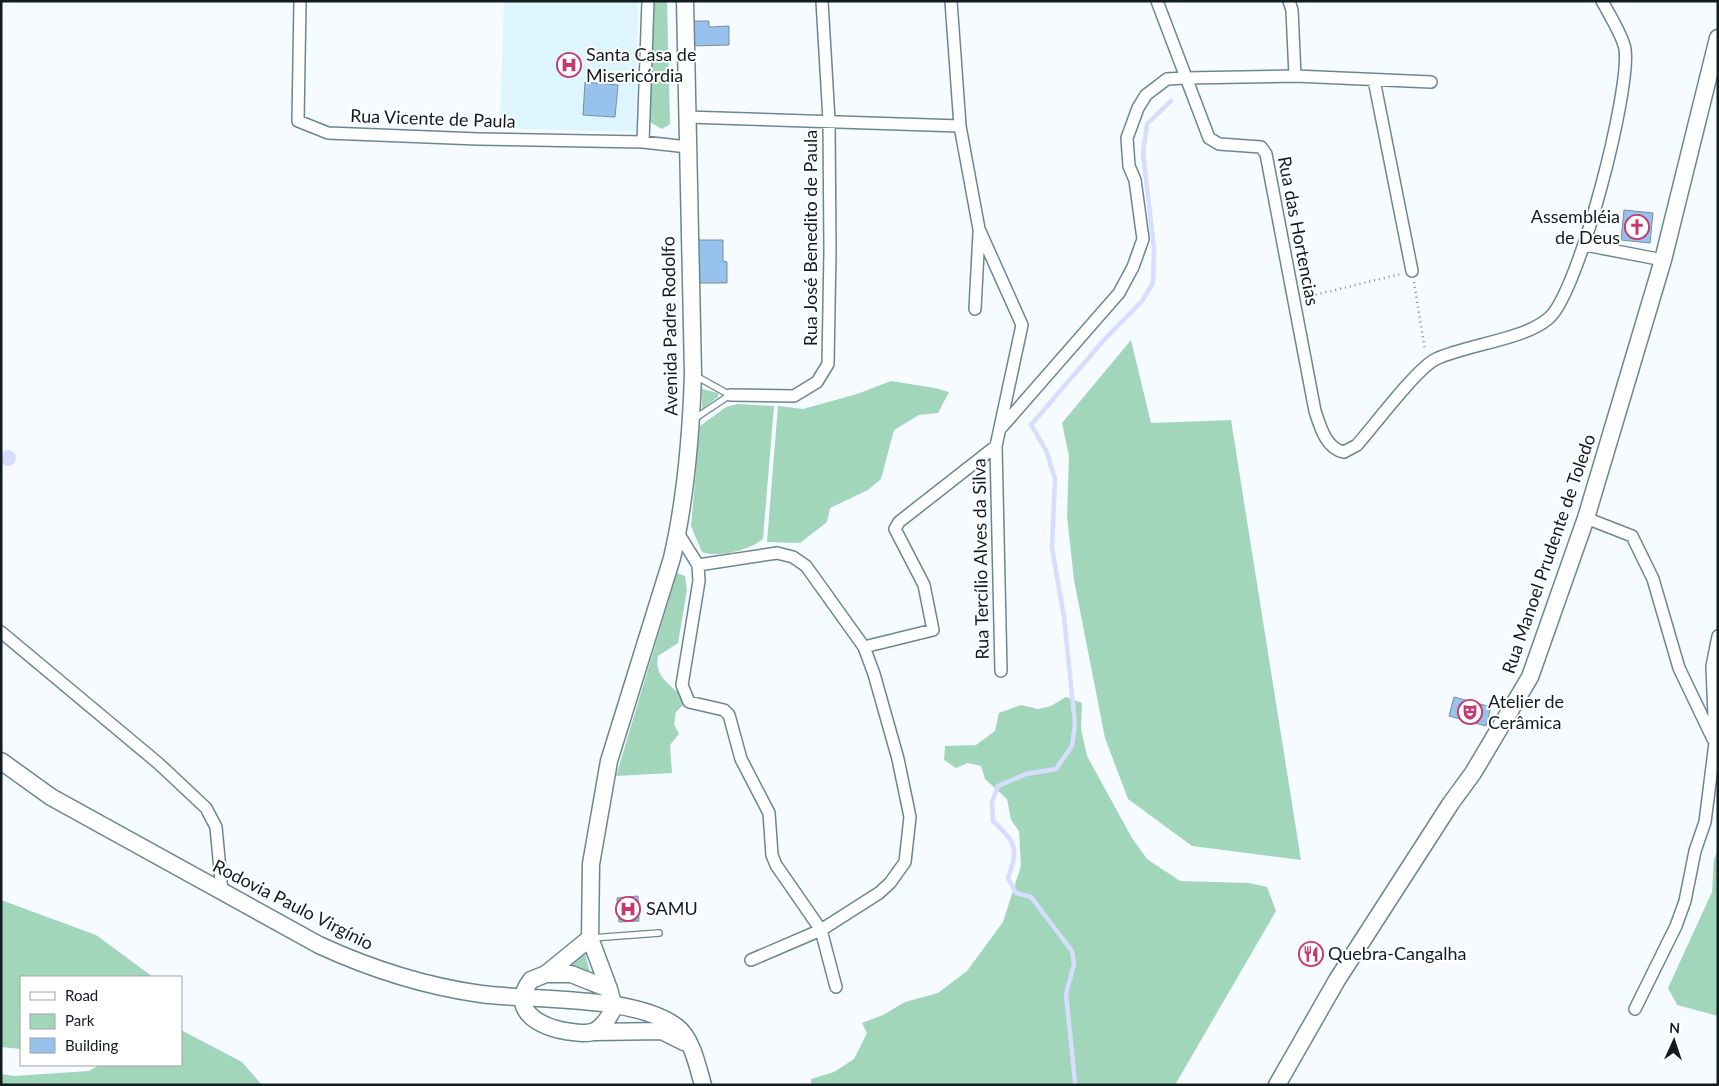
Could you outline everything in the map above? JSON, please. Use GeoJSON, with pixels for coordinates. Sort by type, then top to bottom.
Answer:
{"type":"FeatureCollection","features":[{"type":"Feature","properties":{"kind":"street","name":"Rua Vicente de Paula"},"geometry":{"type":"LineString","coordinates":[[300,1],[298,120],[328,133],[478,139],[643,142],[688,147]]}},
{"type":"Feature","properties":{"kind":"street"},"geometry":{"type":"LineString","coordinates":[[643,142],[648,1]]}},
{"type":"Feature","properties":{"kind":"street","name":"Avenida Padre Rodolfo"},"geometry":{"type":"LineString","coordinates":[[614,1006],[590,938],[591,864],[609,761],[678,533],[692,420],[694,374],[685,1]]}},
{"type":"Feature","properties":{"kind":"street","name":"Rua José Benedito de Paula"},"geometry":{"type":"LineString","coordinates":[[730,395],[794,396],[817,382],[828,364],[830,271],[829,120],[822,1]]}},
{"type":"Feature","properties":{"kind":"street"},"geometry":{"type":"LineString","coordinates":[[952,1],[960,126],[980,229],[975,309]]}},
{"type":"Feature","properties":{"kind":"street","name":"Rua das Hortencias"},"geometry":{"type":"LineString","coordinates":[[1157,1],[1209,138],[1218,144],[1261,147],[1266,154],[1317,419],[1332,446],[1341,451],[1357,446],[1427,365]]}},
{"type":"Feature","properties":{"kind":"street"},"geometry":{"type":"LineString","coordinates":[[1290,1],[1295,76]]}},
{"type":"Feature","properties":{"kind":"street"},"geometry":{"type":"LineString","coordinates":[[1427,365],[1459,350],[1526,331],[1544,322],[1562,302],[1585,245],[1614,129],[1625,69],[1625,48],[1602,1]]}},
{"type":"Feature","properties":{"kind":"street","name":"Rua Manoel Prudente de Toledo"},"geometry":{"type":"LineString","coordinates":[[1277,1085],[1337,980],[1473,773],[1530,677],[1586,518],[1663,260],[1718,38]]}},
{"type":"Feature","properties":{"kind":"street"},"geometry":{"type":"LineString","coordinates":[[1000,430],[1119,293],[1133,267],[1143,239],[1135,180],[1129,166],[1127,138],[1138,108],[1146,95],[1167,79],[1185,78],[1295,76],[1431,82]]}},
{"type":"Feature","properties":{"kind":"street"},"geometry":{"type":"LineString","coordinates":[[1374,80],[1412,271]]}},
{"type":"Feature","properties":{"kind":"street"},"geometry":{"type":"LineString","coordinates":[[687,117],[829,120],[960,126]]}},
{"type":"Feature","properties":{"kind":"street","name":"Rua Tercílio Alves da Silva"},"geometry":{"type":"LineString","coordinates":[[980,229],[1022,325],[996,446],[1001,671]]}},
{"type":"Feature","properties":{"kind":"street"},"geometry":{"type":"LineString","coordinates":[[1585,245],[1663,260]]}},
{"type":"Feature","properties":{"kind":"street"},"geometry":{"type":"LineString","coordinates":[[864,647],[933,630],[924,585],[896,529],[899,522],[996,446]]}},
{"type":"Feature","properties":{"kind":"street"},"geometry":{"type":"LineString","coordinates":[[1586,518],[1632,536],[1653,579],[1679,668],[1715,743]]}},
{"type":"Feature","properties":{"kind":"street"},"geometry":{"type":"LineString","coordinates":[[678,533],[698,565],[700,581],[682,685],[689,702],[724,710],[729,715],[741,759],[769,813],[772,855],[776,865],[821,930],[836,988]]}},
{"type":"Feature","properties":{"kind":"street"},"geometry":{"type":"LineString","coordinates":[[698,565],[777,553],[798,559],[809,569],[864,647],[874,674],[898,759],[910,817],[905,862],[890,884],[821,930],[751,960]]}},
{"type":"Feature","properties":{"kind":"street"},"geometry":{"type":"LineString","coordinates":[[1,632],[158,764],[206,808],[216,828],[222,891]]}},
{"type":"Feature","properties":{"kind":"street"},"geometry":{"type":"LineString","coordinates":[[1635,1009],[1665,952],[1685,901],[1695,852],[1705,822],[1715,743],[1712,666],[1718,636]]}},
{"type":"Feature","properties":{"kind":"street","name":"Rodovia Paulo Virgínio"},"geometry":{"type":"LineString","coordinates":[[1,761],[51,797],[319,945],[364,966],[405,978],[483,994],[523,996],[614,1006],[646,1012],[666,1020],[679,1028],[695,1055],[703,1085]]}},
{"type":"Feature","properties":{"kind":"street"},"geometry":{"type":"LineString","coordinates":[[590,938],[539,977],[523,996],[525,1010],[536,1022],[551,1028],[576,1033],[662,1031],[676,1036],[688,1044]]}},
{"type":"Feature","properties":{"kind":"street"},"geometry":{"type":"LineString","coordinates":[[483,994],[539,977],[572,974],[609,989]]}},
{"type":"Feature","properties":{"kind":"street"},"geometry":{"type":"LineString","coordinates":[[594,1032],[607,1022],[614,1006]]}},
{"type":"Feature","properties":{"kind":"lane"},"geometry":{"type":"LineString","coordinates":[[692,420],[730,395],[694,374]]}},
{"type":"Feature","properties":{"kind":"lane"},"geometry":{"type":"LineString","coordinates":[[590,938],[659,933]]}},
{"type":"Feature","properties":{"kind":"path"},"geometry":{"type":"LineString","coordinates":[[1293,300],[1412,271],[1427,365]]}},
{"type":"Feature","properties":{"kind":"shaded area","name":"Santa Casa de Misericórdia"},"geometry":{"type":"Polygon","coordinates":[[[504,1],[638,1],[636,132],[500,128],[504,1]]]}},
{"type":"Feature","properties":{"kind":"green space"},"geometry":{"type":"Polygon","coordinates":[[[653,1],[667,1],[670,124],[662,129],[650,122],[653,1]]]}},
{"type":"Feature","properties":{"kind":"green space"},"geometry":{"type":"Polygon","coordinates":[[[1131,340],[1151,423],[1231,420],[1301,860],[1192,846],[1128,799],[1105,738],[1074,580],[1067,516],[1069,456],[1062,423],[1131,340]]]}},
{"type":"Feature","properties":{"kind":"green space"},"geometry":{"type":"Polygon","coordinates":[[[891,381],[949,392],[938,413],[919,415],[894,430],[881,479],[868,490],[830,508],[827,522],[800,543],[767,542],[778,406],[803,409],[857,394],[891,381]]]}},
{"type":"Feature","properties":{"kind":"green space"},"geometry":{"type":"Polygon","coordinates":[[[702,389],[718,393],[718,397],[702,409],[702,389]]]}},
{"type":"Feature","properties":{"kind":"green space"},"geometry":{"type":"Polygon","coordinates":[[[738,404],[774,406],[763,539],[742,550],[709,554],[702,552],[691,526],[700,426],[726,407],[738,404]]]}},
{"type":"Feature","properties":{"kind":"green space"},"geometry":{"type":"Polygon","coordinates":[[[677,573],[685,576],[687,590],[678,643],[658,656],[657,663],[663,679],[682,696],[683,705],[676,712],[674,724],[679,734],[670,745],[672,773],[616,776],[677,573]]]}},
{"type":"Feature","properties":{"kind":"green space"},"geometry":{"type":"Polygon","coordinates":[[[1066,697],[1082,703],[1081,729],[1087,756],[1132,838],[1147,859],[1180,881],[1249,883],[1267,887],[1276,911],[1175,1085],[811,1085],[811,1079],[834,1072],[854,1059],[867,1033],[862,1023],[883,1015],[905,1002],[938,993],[967,971],[1003,922],[1021,866],[1019,831],[1011,820],[1007,799],[985,779],[981,766],[968,763],[956,768],[944,760],[945,746],[976,745],[995,731],[999,713],[1021,705],[1038,709],[1051,706],[1066,697]]]}},
{"type":"Feature","properties":{"kind":"green space"},"geometry":{"type":"Polygon","coordinates":[[[1718,851],[1718,1016],[1677,1005],[1668,988],[1712,892],[1714,859],[1718,851]]]}},
{"type":"Feature","properties":{"kind":"green space"},"geometry":{"type":"Polygon","coordinates":[[[1,900],[96,935],[152,976],[20,976],[20,1049],[1,1047],[1,900]]]}},
{"type":"Feature","properties":{"kind":"green space"},"geometry":{"type":"Polygon","coordinates":[[[585,953],[590,973],[570,967],[585,953]]]}},
{"type":"Feature","properties":{"kind":"green space"},"geometry":{"type":"Polygon","coordinates":[[[182,1031],[242,1062],[262,1085],[1,1085],[1,1074],[14,1076],[89,1071],[97,1066],[182,1066],[182,1031]]]}},
{"type":"Feature","properties":{"kind":"water"},"geometry":{"type":"Polygon","coordinates":[[[8,450],[14,452],[16,458],[14,464],[8,466],[2,464],[0,458],[2,452],[8,450]]]}},
{"type":"Feature","properties":{"kind":"building"},"geometry":{"type":"Polygon","coordinates":[[[690,21],[709,21],[709,27],[729,26],[729,45],[691,46],[690,21]]]}},
{"type":"Feature","properties":{"kind":"building"},"geometry":{"type":"Polygon","coordinates":[[[585,82],[618,85],[615,117],[583,115],[585,82]]]}},
{"type":"Feature","properties":{"kind":"building","name":"Assembléia de Deus"},"geometry":{"type":"Polygon","coordinates":[[[1624,210],[1653,213],[1650,243],[1621,240],[1624,210]]]}},
{"type":"Feature","properties":{"kind":"building"},"geometry":{"type":"Polygon","coordinates":[[[696,240],[723,240],[723,261],[727,262],[727,283],[697,283],[696,240]]]}},
{"type":"Feature","properties":{"kind":"building","name":"Atelier de Cerâmica"},"geometry":{"type":"Polygon","coordinates":[[[1454,697],[1491,707],[1486,726],[1449,716],[1454,697]]]}},
{"type":"Feature","properties":{"kind":"building","name":"SAMU"},"geometry":{"type":"Polygon","coordinates":[[[638,896],[639,921],[619,922],[617,898],[638,896]]]}},
{"type":"Feature","properties":{"kind":"waterway"},"geometry":{"type":"LineString","coordinates":[[1075,1082],[1066,994],[1074,964],[1072,951],[1031,897],[1016,893],[1008,878],[1014,859],[1013,846],[1011,840],[993,821],[992,802],[998,786],[1026,774],[1056,769],[1072,746],[1075,724],[1064,617],[1052,548],[1055,479],[1046,450],[1031,425],[1103,341],[1142,301],[1153,283],[1154,248],[1143,153],[1147,124],[1171,101]]}},
{"type":"Feature","properties":{"kind":"place","name":"Santa Casa de Misericórdia"},"geometry":{"type":"Point","coordinates":[569,65]}},
{"type":"Feature","properties":{"kind":"place","name":"Assembléia de Deus"},"geometry":{"type":"Point","coordinates":[1637,227]}},
{"type":"Feature","properties":{"kind":"place","name":"Atelier de Cerâmica"},"geometry":{"type":"Point","coordinates":[1470,712]}},
{"type":"Feature","properties":{"kind":"place","name":"SAMU"},"geometry":{"type":"Point","coordinates":[628,909]}},
{"type":"Feature","properties":{"kind":"place","name":"Quebra-Cangalha"},"geometry":{"type":"Point","coordinates":[1311,954]}}]}
